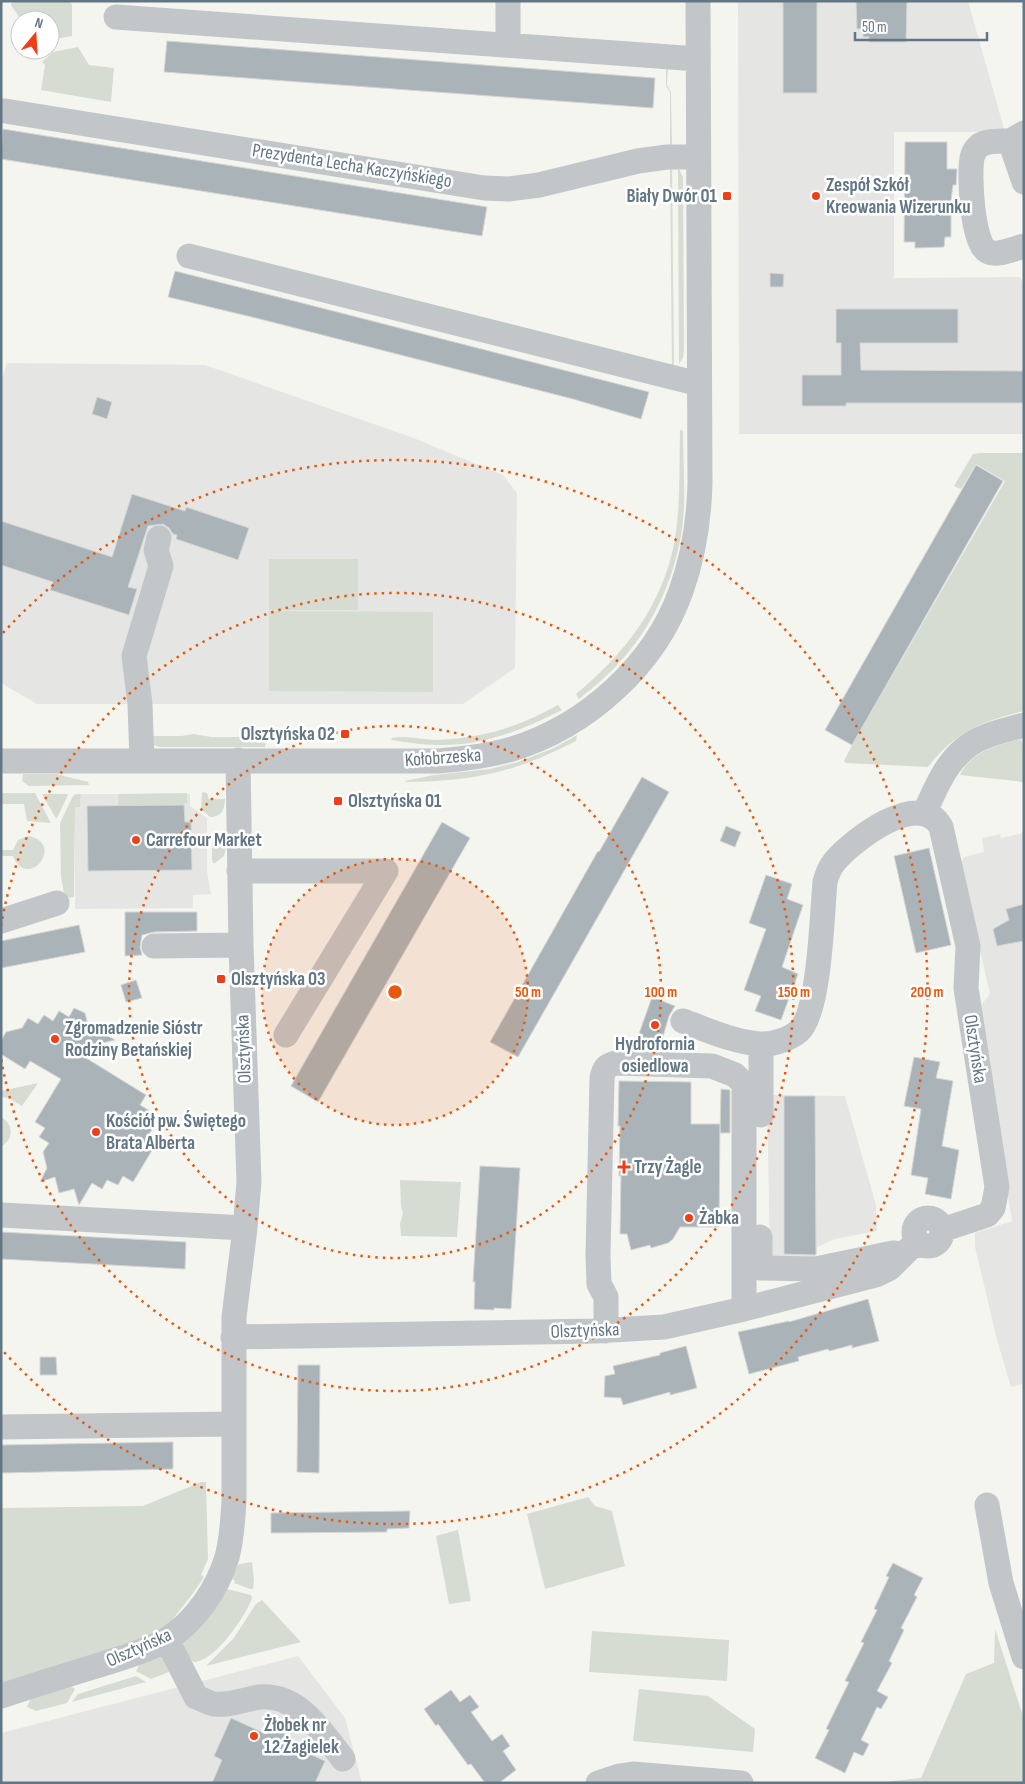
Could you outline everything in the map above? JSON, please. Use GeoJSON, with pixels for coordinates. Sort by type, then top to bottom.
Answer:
{"type":"FeatureCollection","features":[{"type":"Feature","properties":{"kind":"street"},"geometry":{"type":"LineString","coordinates":[[508,1],[508,44]]}},
{"type":"Feature","properties":{"kind":"street"},"geometry":{"type":"LineString","coordinates":[[189,256],[699,384],[698,1]]}},
{"type":"Feature","properties":{"kind":"street"},"geometry":{"type":"LineString","coordinates":[[116,17],[698,59]]}},
{"type":"Feature","properties":{"kind":"street","name":"Prezydenta Lecha Kaczyńskiego"},"geometry":{"type":"LineString","coordinates":[[4,111],[484,188],[508,189],[539,185],[638,161],[667,157],[698,157]]}},
{"type":"Feature","properties":{"kind":"street"},"geometry":{"type":"LineString","coordinates":[[1024,182],[1017,137],[990,142],[980,146],[974,152],[972,160],[972,198],[978,238],[981,245],[986,251],[994,253],[1024,246]]}},
{"type":"Feature","properties":{"kind":"street","name":"Kołobrzeska"},"geometry":{"type":"LineString","coordinates":[[1,761],[430,761],[463,759],[514,748],[568,724],[605,698],[635,668],[661,632],[681,593],[694,548],[699,504],[699,384]]}},
{"type":"Feature","properties":{"kind":"street"},"geometry":{"type":"LineString","coordinates":[[142,760],[140,704],[134,656],[161,566],[156,550],[159,538]]}},
{"type":"Feature","properties":{"kind":"street"},"geometry":{"type":"LineString","coordinates":[[683,1021],[730,1038],[761,1044],[784,1040],[800,1030],[811,1009],[817,974],[824,882],[830,868],[854,843],[899,815],[926,810],[945,770],[956,756],[969,745],[981,738],[1024,725]]}},
{"type":"Feature","properties":{"kind":"street","name":"Olsztyńska"},"geometry":{"type":"LineString","coordinates":[[1,1696],[135,1654],[167,1640],[184,1626],[204,1603],[226,1559],[233,1515],[236,1299],[249,1182],[239,870],[238,760]]}},
{"type":"Feature","properties":{"kind":"street","name":"Olsztyńska"},"geometry":{"type":"LineString","coordinates":[[234,1337],[606,1331],[664,1327],[744,1309],[876,1275],[890,1268],[910,1248],[914,1236],[914,1226],[920,1219],[930,1217],[934,1219],[941,1226],[942,1230],[987,1215],[993,1208],[997,1188],[966,988],[968,946],[941,827],[926,810]]}},
{"type":"Feature","properties":{"kind":"street"},"geometry":{"type":"LineString","coordinates":[[239,870],[386,871],[286,1035]]}},
{"type":"Feature","properties":{"kind":"street"},"geometry":{"type":"LineString","coordinates":[[1,921],[57,903]]}},
{"type":"Feature","properties":{"kind":"street"},"geometry":{"type":"LineString","coordinates":[[154,946],[241,944]]}},
{"type":"Feature","properties":{"kind":"street"},"geometry":{"type":"LineString","coordinates":[[761,1044],[760,1268],[816,1269],[910,1248]]}},
{"type":"Feature","properties":{"kind":"street"},"geometry":{"type":"LineString","coordinates":[[606,1331],[606,1297],[599,1284],[598,1255],[602,1078],[607,1065],[616,1063],[712,1066],[735,1075],[744,1084],[744,1309]]}},
{"type":"Feature","properties":{"kind":"street"},"geometry":{"type":"LineString","coordinates":[[1,1215],[245,1228]]}},
{"type":"Feature","properties":{"kind":"street"},"geometry":{"type":"LineString","coordinates":[[1,1427],[233,1424]]}},
{"type":"Feature","properties":{"kind":"street"},"geometry":{"type":"LineString","coordinates":[[988,1505],[1001,1583],[1024,1658]]}},
{"type":"Feature","properties":{"kind":"street"},"geometry":{"type":"LineString","coordinates":[[167,1640],[196,1697],[213,1704],[261,1697],[277,1698],[309,1716],[343,1759]]}},
{"type":"Feature","properties":{"kind":"street"},"geometry":{"type":"LineString","coordinates":[[598,1783],[633,1774],[741,1783]]}},
{"type":"Feature","properties":{"kind":"shaded area"},"geometry":{"type":"Polygon","coordinates":[[[12,1],[70,1],[72,5],[72,36],[60,38],[60,10],[14,10],[11,5],[12,1]]]}},
{"type":"Feature","properties":{"kind":"shaded area","name":"Zespół Szkół Kreowania Wizerunku"},"geometry":{"type":"Polygon","coordinates":[[[738,1],[968,1],[1005,132],[894,132],[894,278],[1020,277],[1024,285],[1024,434],[739,434],[738,1]]]}},
{"type":"Feature","properties":{"kind":"shaded area"},"geometry":{"type":"Polygon","coordinates":[[[78,47],[89,65],[114,68],[111,102],[41,90],[45,65],[42,62],[44,60],[60,60],[60,51],[78,47]]]}},
{"type":"Feature","properties":{"kind":"shaded area"},"geometry":{"type":"Polygon","coordinates":[[[666,66],[668,66],[667,85],[671,92],[672,148],[670,148],[670,92],[666,86],[666,66]]]}},
{"type":"Feature","properties":{"kind":"shaded area"},"geometry":{"type":"Polygon","coordinates":[[[670,162],[672,162],[674,373],[672,373],[670,162]]]}},
{"type":"Feature","properties":{"kind":"shaded area"},"geometry":{"type":"Polygon","coordinates":[[[678,167],[683,177],[684,350],[683,358],[679,364],[678,167]]]}},
{"type":"Feature","properties":{"kind":"shaded area"},"geometry":{"type":"Polygon","coordinates":[[[7,363],[205,365],[411,437],[503,475],[517,493],[515,668],[463,704],[37,704],[1,683],[1,381],[7,363]]]}},
{"type":"Feature","properties":{"kind":"shaded area"},"geometry":{"type":"Polygon","coordinates":[[[680,430],[683,431],[684,507],[682,531],[670,578],[650,621],[637,641],[605,677],[579,699],[576,694],[610,663],[625,646],[650,609],[660,589],[668,567],[676,530],[679,502],[680,430]]]}},
{"type":"Feature","properties":{"kind":"shaded area"},"geometry":{"type":"Polygon","coordinates":[[[1024,453],[1024,711],[982,724],[959,736],[928,767],[846,763],[844,761],[851,747],[1005,481],[976,464],[961,489],[954,486],[973,454],[1024,453]]]}},
{"type":"Feature","properties":{"kind":"shaded area"},"geometry":{"type":"Polygon","coordinates":[[[269,559],[358,559],[358,610],[269,610],[269,559]]]}},
{"type":"Feature","properties":{"kind":"shaded area"},"geometry":{"type":"Polygon","coordinates":[[[269,611],[433,612],[433,692],[269,691],[269,611]]]}},
{"type":"Feature","properties":{"kind":"shaded area"},"geometry":{"type":"Polygon","coordinates":[[[558,705],[562,710],[517,730],[486,740],[454,745],[438,745],[391,740],[392,738],[404,737],[438,740],[455,739],[486,734],[515,725],[558,705]]]}},
{"type":"Feature","properties":{"kind":"shaded area"},"geometry":{"type":"Polygon","coordinates":[[[194,734],[211,737],[266,737],[265,747],[159,747],[152,744],[148,736],[194,734]]]}},
{"type":"Feature","properties":{"kind":"shaded area"},"geometry":{"type":"Polygon","coordinates":[[[577,735],[576,741],[533,761],[505,770],[449,780],[405,781],[434,775],[490,769],[518,762],[554,748],[577,735]]]}},
{"type":"Feature","properties":{"kind":"shaded area"},"geometry":{"type":"Polygon","coordinates":[[[1021,739],[1024,750],[1024,782],[960,775],[971,760],[986,750],[1021,739]]]}},
{"type":"Feature","properties":{"kind":"shaded area"},"geometry":{"type":"Polygon","coordinates":[[[23,774],[56,774],[88,782],[89,785],[29,786],[22,781],[23,774]]]}},
{"type":"Feature","properties":{"kind":"shaded area"},"geometry":{"type":"Polygon","coordinates":[[[202,792],[207,793],[209,799],[225,799],[223,810],[220,814],[210,817],[201,809],[202,792]]]}},
{"type":"Feature","properties":{"kind":"shaded area"},"geometry":{"type":"Polygon","coordinates":[[[1,793],[35,793],[51,823],[27,821],[24,804],[1,804],[1,793]]]}},
{"type":"Feature","properties":{"kind":"shaded area"},"geometry":{"type":"Polygon","coordinates":[[[187,793],[187,803],[184,803],[184,805],[118,806],[118,796],[120,794],[187,793]]]}},
{"type":"Feature","properties":{"kind":"shaded area"},"geometry":{"type":"Polygon","coordinates":[[[42,794],[68,795],[57,818],[55,817],[42,794]]]}},
{"type":"Feature","properties":{"kind":"shaded area"},"geometry":{"type":"Polygon","coordinates":[[[81,794],[190,794],[190,806],[207,818],[207,872],[211,894],[193,895],[193,908],[75,909],[75,806],[80,806],[81,794]]]}},
{"type":"Feature","properties":{"kind":"shaded area"},"geometry":{"type":"Polygon","coordinates":[[[81,794],[80,807],[75,807],[74,897],[65,898],[61,877],[60,823],[73,796],[81,794]]]}},
{"type":"Feature","properties":{"kind":"shaded area"},"geometry":{"type":"Polygon","coordinates":[[[1024,833],[1024,1384],[1011,1387],[997,1340],[975,1247],[975,1233],[1012,1221],[978,1009],[990,994],[960,864],[964,857],[984,852],[982,838],[1000,834],[1001,838],[1024,833]]]}},
{"type":"Feature","properties":{"kind":"shaded area"},"geometry":{"type":"Polygon","coordinates":[[[212,835],[220,838],[226,847],[224,856],[215,863],[212,860],[212,835]]]}},
{"type":"Feature","properties":{"kind":"shaded area"},"geometry":{"type":"Polygon","coordinates":[[[28,836],[39,840],[44,847],[44,855],[34,867],[27,869],[19,866],[13,856],[1,856],[1,850],[13,850],[18,840],[28,836]]]}},
{"type":"Feature","properties":{"kind":"shaded area"},"geometry":{"type":"Polygon","coordinates":[[[38,1083],[22,1106],[9,1098],[2,1097],[1,1091],[38,1083]]]}},
{"type":"Feature","properties":{"kind":"shaded area"},"geometry":{"type":"Polygon","coordinates":[[[767,1095],[845,1096],[876,1205],[877,1231],[835,1239],[817,1247],[816,1264],[770,1261],[767,1095]]]}},
{"type":"Feature","properties":{"kind":"shaded area"},"geometry":{"type":"Polygon","coordinates":[[[1,1117],[8,1124],[11,1132],[8,1140],[1,1146],[1,1117]]]}},
{"type":"Feature","properties":{"kind":"shaded area"},"geometry":{"type":"Polygon","coordinates":[[[400,1180],[461,1182],[457,1237],[401,1236],[400,1224],[403,1213],[400,1180]]]}},
{"type":"Feature","properties":{"kind":"shaded area"},"geometry":{"type":"Polygon","coordinates":[[[201,1482],[206,1482],[208,1559],[201,1575],[204,1577],[169,1624],[139,1640],[1,1685],[1,1508],[143,1506],[201,1482]]]}},
{"type":"Feature","properties":{"kind":"shaded area"},"geometry":{"type":"Polygon","coordinates":[[[588,1497],[595,1506],[612,1511],[625,1566],[545,1589],[527,1514],[588,1497]]]}},
{"type":"Feature","properties":{"kind":"shaded area"},"geometry":{"type":"Polygon","coordinates":[[[458,1530],[471,1601],[449,1604],[436,1536],[458,1530]]]}},
{"type":"Feature","properties":{"kind":"shaded area"},"geometry":{"type":"Polygon","coordinates":[[[252,1562],[253,1589],[234,1583],[235,1581],[232,1579],[238,1565],[252,1562]]]}},
{"type":"Feature","properties":{"kind":"shaded area"},"geometry":{"type":"Polygon","coordinates":[[[227,1589],[251,1595],[252,1598],[249,1606],[219,1647],[210,1655],[193,1662],[180,1646],[227,1589]]]}},
{"type":"Feature","properties":{"kind":"shaded area"},"geometry":{"type":"Polygon","coordinates":[[[262,1600],[301,1642],[206,1666],[233,1639],[256,1604],[262,1600]]]}},
{"type":"Feature","properties":{"kind":"shaded area"},"geometry":{"type":"Polygon","coordinates":[[[995,1629],[1024,1719],[1024,1783],[874,1783],[921,1778],[966,1674],[994,1663],[995,1629]]]}},
{"type":"Feature","properties":{"kind":"shaded area"},"geometry":{"type":"Polygon","coordinates":[[[592,1631],[729,1640],[727,1681],[589,1672],[592,1631]]]}},
{"type":"Feature","properties":{"kind":"shaded area"},"geometry":{"type":"Polygon","coordinates":[[[159,1656],[174,1670],[151,1679],[136,1671],[140,1663],[159,1656]]]}},
{"type":"Feature","properties":{"kind":"shaded area","name":"Żłobek nr 12 Żagielek"},"geometry":{"type":"Polygon","coordinates":[[[298,1656],[345,1718],[362,1783],[1,1783],[1,1733],[298,1656]]]}},
{"type":"Feature","properties":{"kind":"shaded area"},"geometry":{"type":"Polygon","coordinates":[[[136,1676],[146,1682],[72,1702],[78,1694],[136,1676]]]}},
{"type":"Feature","properties":{"kind":"shaded area"},"geometry":{"type":"Polygon","coordinates":[[[70,1686],[75,1689],[67,1703],[36,1711],[27,1707],[31,1698],[70,1686]]]}},
{"type":"Feature","properties":{"kind":"shaded area"},"geometry":{"type":"Polygon","coordinates":[[[639,1689],[708,1696],[755,1729],[753,1752],[633,1741],[639,1689]]]}},
{"type":"Feature","properties":{"kind":"building"},"geometry":{"type":"Polygon","coordinates":[[[783,1],[817,1],[817,93],[783,93],[783,1]]]}},
{"type":"Feature","properties":{"kind":"building"},"geometry":{"type":"Polygon","coordinates":[[[856,1],[907,1],[906,42],[869,42],[869,37],[863,37],[863,29],[857,29],[856,1]]]}},
{"type":"Feature","properties":{"kind":"building"},"geometry":{"type":"Polygon","coordinates":[[[167,41],[655,78],[653,108],[164,72],[167,41]]]}},
{"type":"Feature","properties":{"kind":"building"},"geometry":{"type":"Polygon","coordinates":[[[3,129],[487,207],[482,236],[1,159],[3,129]]]}},
{"type":"Feature","properties":{"kind":"building"},"geometry":{"type":"Polygon","coordinates":[[[905,142],[947,142],[947,169],[957,169],[956,185],[953,185],[951,200],[951,237],[945,237],[944,247],[915,248],[915,242],[904,242],[905,142]]]}},
{"type":"Feature","properties":{"kind":"building"},"geometry":{"type":"Polygon","coordinates":[[[175,271],[649,392],[641,419],[573,399],[168,297],[175,271]]]}},
{"type":"Feature","properties":{"kind":"building"},"geometry":{"type":"Polygon","coordinates":[[[770,273],[784,274],[783,287],[770,287],[770,273]]]}},
{"type":"Feature","properties":{"kind":"building"},"geometry":{"type":"Polygon","coordinates":[[[836,309],[958,309],[958,343],[860,343],[861,370],[1024,371],[1024,403],[846,403],[846,406],[802,406],[802,375],[841,375],[841,343],[836,343],[836,309]]]}},
{"type":"Feature","properties":{"kind":"building"},"geometry":{"type":"Polygon","coordinates":[[[97,397],[112,402],[107,419],[92,414],[97,397]]]}},
{"type":"Feature","properties":{"kind":"building"},"geometry":{"type":"Polygon","coordinates":[[[976,465],[1003,481],[852,745],[825,730],[976,465]]]}},
{"type":"Feature","properties":{"kind":"building"},"geometry":{"type":"Polygon","coordinates":[[[132,494],[185,511],[186,507],[249,528],[238,560],[176,539],[177,535],[173,534],[163,524],[148,526],[128,587],[137,589],[129,615],[50,590],[53,582],[1,565],[1,521],[112,557],[132,494]]]}},
{"type":"Feature","properties":{"kind":"building"},"geometry":{"type":"Polygon","coordinates":[[[642,777],[669,792],[518,1057],[490,1042],[642,777]]]}},
{"type":"Feature","properties":{"kind":"building","name":"Carrefour Market"},"geometry":{"type":"Polygon","coordinates":[[[184,805],[185,822],[191,822],[192,870],[88,871],[87,806],[184,805]]]}},
{"type":"Feature","properties":{"kind":"building"},"geometry":{"type":"Polygon","coordinates":[[[442,822],[470,838],[318,1102],[291,1086],[442,822]]]}},
{"type":"Feature","properties":{"kind":"building"},"geometry":{"type":"Polygon","coordinates":[[[726,826],[741,832],[735,847],[720,841],[726,826]]]}},
{"type":"Feature","properties":{"kind":"building"},"geometry":{"type":"Polygon","coordinates":[[[929,848],[951,945],[916,953],[894,856],[929,848]]]}},
{"type":"Feature","properties":{"kind":"building"},"geometry":{"type":"Polygon","coordinates":[[[766,875],[792,884],[787,899],[803,905],[782,967],[798,974],[781,1020],[755,1011],[761,996],[744,990],[766,929],[749,923],[766,875]]]}},
{"type":"Feature","properties":{"kind":"building"},"geometry":{"type":"Polygon","coordinates":[[[1024,904],[1024,941],[997,946],[993,929],[1009,920],[1006,909],[1024,904]]]}},
{"type":"Feature","properties":{"kind":"building"},"geometry":{"type":"Polygon","coordinates":[[[125,912],[197,912],[197,931],[154,932],[142,935],[140,947],[142,955],[125,956],[125,912]]]}},
{"type":"Feature","properties":{"kind":"building"},"geometry":{"type":"Polygon","coordinates":[[[79,925],[85,952],[1,968],[1,941],[79,925]]]}},
{"type":"Feature","properties":{"kind":"building"},"geometry":{"type":"Polygon","coordinates":[[[136,980],[142,998],[126,1002],[121,985],[136,980]]]}},
{"type":"Feature","properties":{"kind":"building","name":"Hydrofornia osiedlowa"},"geometry":{"type":"Polygon","coordinates":[[[652,997],[675,1006],[669,1016],[659,1050],[649,1050],[635,1045],[652,997]]]}},
{"type":"Feature","properties":{"kind":"building","name":"Kościół pw. Świętego Brata Alberta"},"geometry":{"type":"Polygon","coordinates":[[[74,1008],[85,1013],[88,1025],[115,1040],[73,1050],[146,1095],[140,1105],[150,1111],[144,1120],[154,1126],[148,1136],[157,1142],[133,1182],[123,1176],[118,1185],[107,1180],[102,1189],[92,1183],[79,1205],[74,1189],[59,1193],[55,1177],[40,1182],[47,1168],[43,1152],[49,1143],[39,1137],[45,1128],[35,1122],[61,1079],[30,1061],[25,1069],[1,1054],[1,1041],[6,1032],[22,1028],[28,1018],[38,1024],[44,1015],[53,1021],[59,1011],[69,1017],[74,1008]]]}},
{"type":"Feature","properties":{"kind":"building"},"geometry":{"type":"Polygon","coordinates":[[[914,1057],[940,1062],[936,1078],[953,1081],[942,1146],[959,1150],[951,1199],[925,1194],[928,1178],[911,1175],[921,1109],[904,1106],[914,1057]]]}},
{"type":"Feature","properties":{"kind":"building"},"geometry":{"type":"Polygon","coordinates":[[[619,1081],[691,1082],[691,1124],[720,1124],[719,1227],[680,1227],[673,1239],[668,1243],[651,1248],[650,1245],[631,1250],[627,1234],[620,1234],[619,1081]]]}},
{"type":"Feature","properties":{"kind":"building"},"geometry":{"type":"Polygon","coordinates":[[[721,1089],[730,1090],[730,1133],[720,1133],[721,1089]]]}},
{"type":"Feature","properties":{"kind":"building"},"geometry":{"type":"Polygon","coordinates":[[[784,1096],[815,1096],[815,1255],[784,1254],[784,1096]]]}},
{"type":"Feature","properties":{"kind":"building"},"geometry":{"type":"Polygon","coordinates":[[[480,1166],[520,1168],[511,1309],[474,1309],[475,1282],[473,1282],[480,1166]]]}},
{"type":"Feature","properties":{"kind":"building"},"geometry":{"type":"Polygon","coordinates":[[[1,1232],[186,1242],[185,1269],[1,1259],[1,1232]]]}},
{"type":"Feature","properties":{"kind":"building"},"geometry":{"type":"Polygon","coordinates":[[[868,1299],[879,1341],[852,1348],[852,1345],[829,1351],[828,1349],[798,1357],[799,1361],[749,1374],[738,1332],[789,1322],[868,1299]]]}},
{"type":"Feature","properties":{"kind":"building"},"geometry":{"type":"Polygon","coordinates":[[[686,1346],[697,1388],[670,1395],[670,1392],[623,1405],[621,1398],[604,1397],[605,1376],[615,1374],[613,1366],[660,1355],[660,1353],[686,1346]]]}},
{"type":"Feature","properties":{"kind":"building"},"geometry":{"type":"Polygon","coordinates":[[[40,1357],[56,1357],[57,1375],[40,1375],[40,1357]]]}},
{"type":"Feature","properties":{"kind":"building"},"geometry":{"type":"Polygon","coordinates":[[[298,1365],[320,1365],[319,1473],[297,1472],[298,1365]]]}},
{"type":"Feature","properties":{"kind":"building"},"geometry":{"type":"Polygon","coordinates":[[[173,1442],[173,1469],[1,1473],[1,1445],[173,1442]]]}},
{"type":"Feature","properties":{"kind":"building"},"geometry":{"type":"Polygon","coordinates":[[[410,1511],[409,1528],[387,1529],[387,1532],[271,1533],[271,1513],[410,1511]]]}},
{"type":"Feature","properties":{"kind":"building"},"geometry":{"type":"Polygon","coordinates":[[[893,1563],[923,1578],[914,1595],[917,1597],[901,1628],[904,1630],[889,1661],[892,1663],[877,1691],[888,1697],[881,1709],[877,1707],[861,1740],[869,1744],[863,1756],[854,1752],[845,1773],[815,1758],[829,1730],[826,1729],[849,1682],[845,1681],[864,1643],[861,1642],[877,1610],[874,1609],[889,1577],[886,1576],[893,1563]]]}},
{"type":"Feature","properties":{"kind":"building"},"geometry":{"type":"Polygon","coordinates":[[[451,1690],[460,1702],[470,1695],[479,1707],[471,1712],[492,1741],[502,1734],[510,1746],[503,1751],[516,1770],[499,1783],[485,1783],[471,1764],[468,1765],[438,1724],[436,1726],[424,1709],[451,1690]]]}},
{"type":"Feature","properties":{"kind":"building"},"geometry":{"type":"Polygon","coordinates":[[[231,1718],[266,1734],[269,1727],[293,1738],[290,1745],[325,1761],[315,1783],[212,1783],[222,1760],[214,1756],[231,1718]]]}},
{"type":"Feature","properties":{"kind":"place","name":"Biały Dwór 01"},"geometry":{"type":"Point","coordinates":[727,196]}},
{"type":"Feature","properties":{"kind":"place","name":"Zespół Szkół Kreowania Wizerunku"},"geometry":{"type":"Point","coordinates":[816,196]}},
{"type":"Feature","properties":{"kind":"place","name":"Olsztyńska 02"},"geometry":{"type":"Point","coordinates":[345,734]}},
{"type":"Feature","properties":{"kind":"place","name":"Olsztyńska 01"},"geometry":{"type":"Point","coordinates":[338,801]}},
{"type":"Feature","properties":{"kind":"place","name":"Carrefour Market"},"geometry":{"type":"Point","coordinates":[136,840]}},
{"type":"Feature","properties":{"kind":"place","name":"Olsztyńska 03"},"geometry":{"type":"Point","coordinates":[221,979]}},
{"type":"Feature","properties":{"kind":"place","name":"Hydrofornia osiedlowa"},"geometry":{"type":"Point","coordinates":[655,1025]}},
{"type":"Feature","properties":{"kind":"place","name":"Zgromadzenie Sióstr Rodziny Betańskiej"},"geometry":{"type":"Point","coordinates":[55,1039]}},
{"type":"Feature","properties":{"kind":"place","name":"Kościół pw. Świętego Brata Alberta"},"geometry":{"type":"Point","coordinates":[96,1132]}},
{"type":"Feature","properties":{"kind":"place","name":"Trzy Żagle"},"geometry":{"type":"Point","coordinates":[624,1167]}},
{"type":"Feature","properties":{"kind":"place","name":"Żabka"},"geometry":{"type":"Point","coordinates":[689,1218]}},
{"type":"Feature","properties":{"kind":"place","name":"Żłobek nr 12 Żagielek"},"geometry":{"type":"Point","coordinates":[254,1736]}}]}
